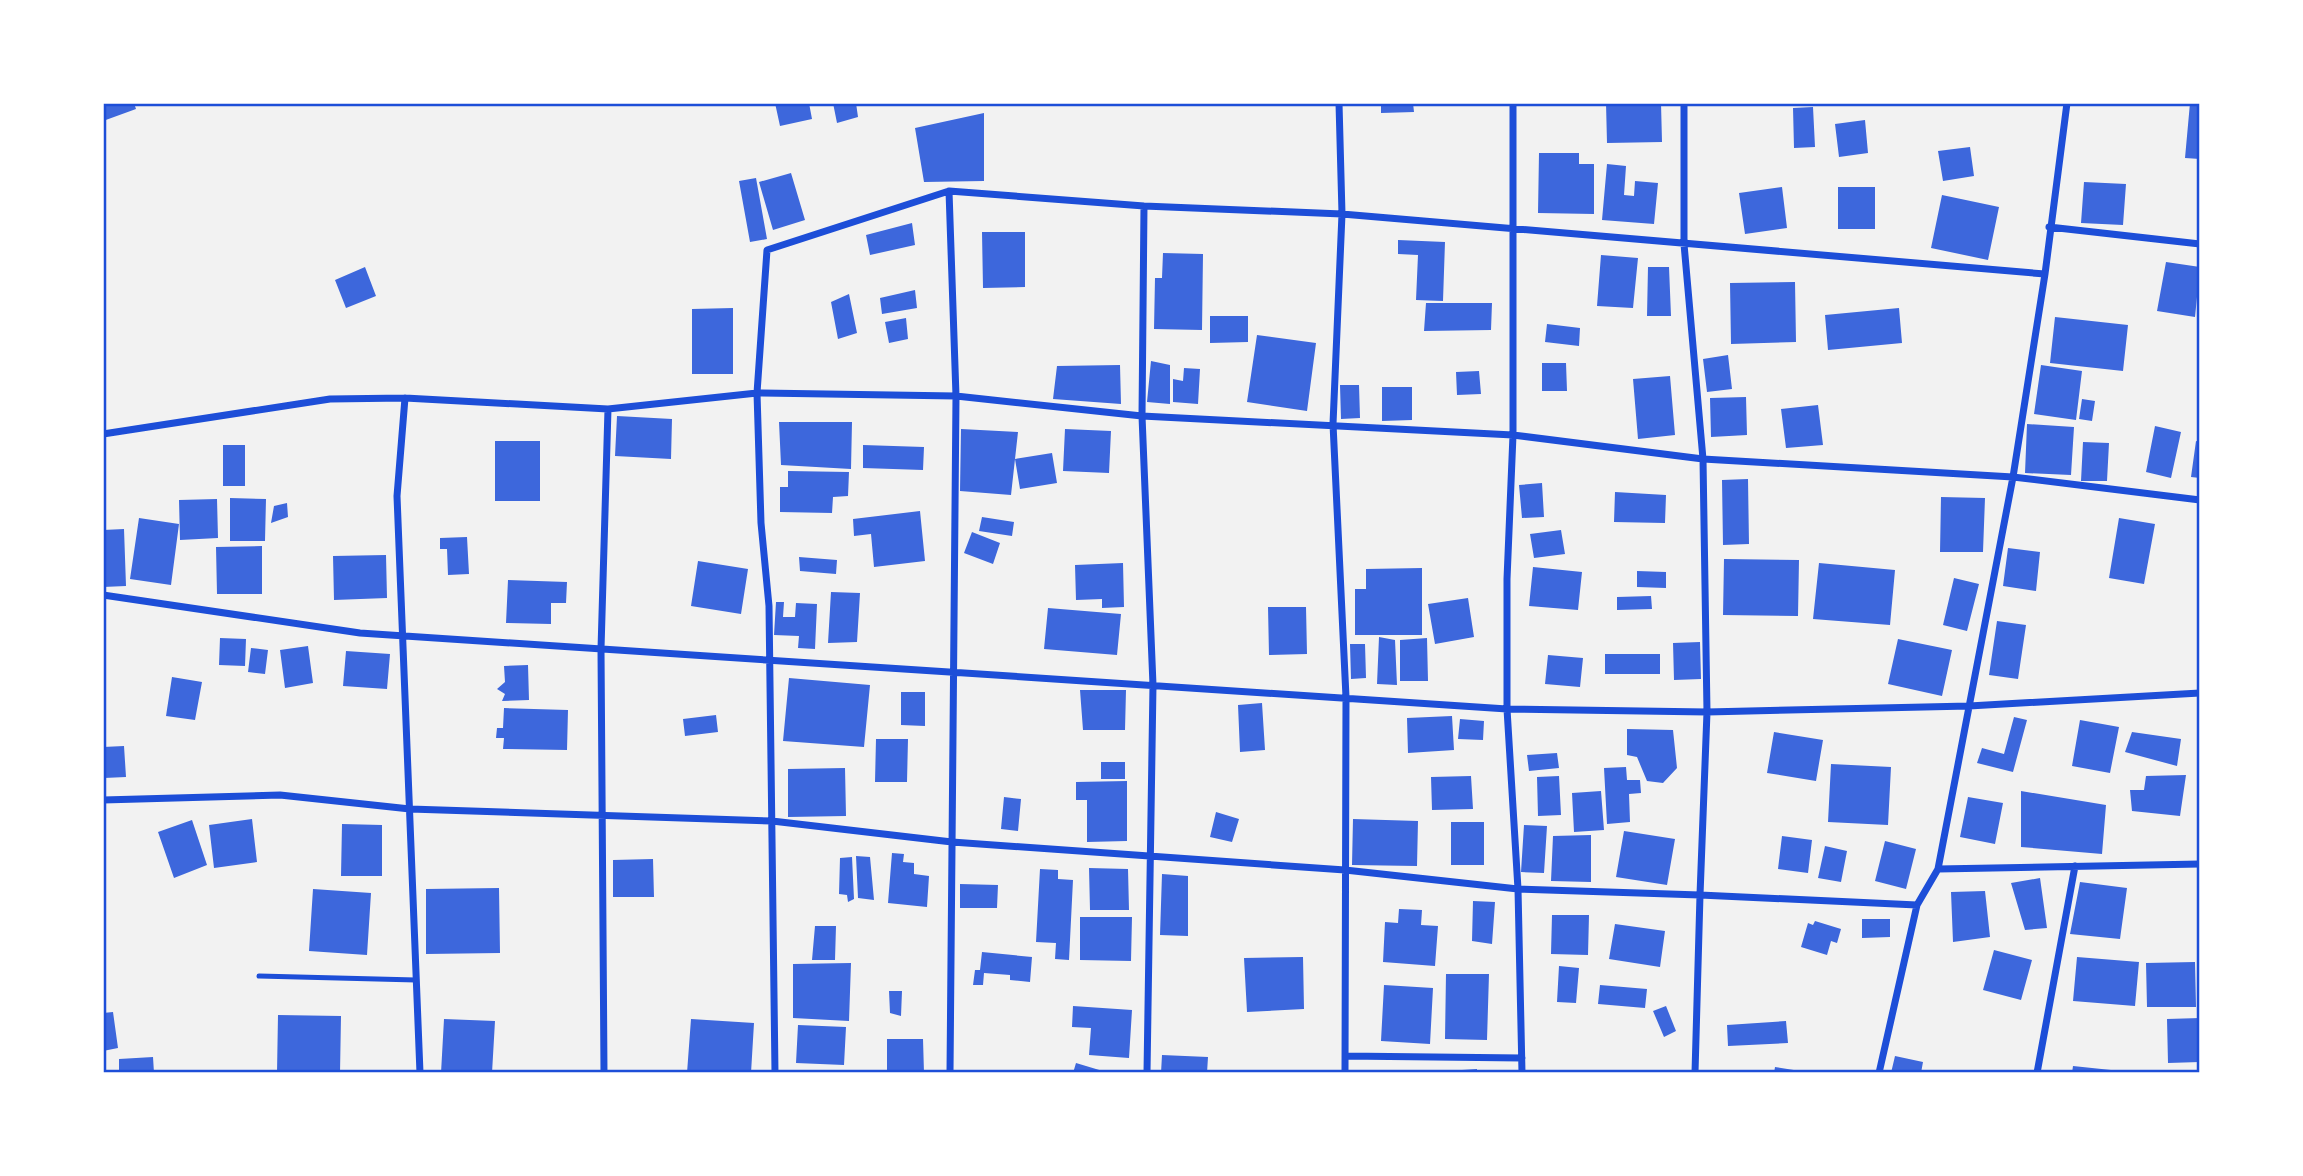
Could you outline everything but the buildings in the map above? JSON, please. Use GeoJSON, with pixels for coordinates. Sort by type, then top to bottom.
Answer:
{"type":"FeatureCollection","features":[{"type":"Feature","properties":{"kind":"street"},"geometry":{"type":"LineString","coordinates":[[1339,103],[1342,214],[1333,425],[1346,697],[1345,1073]]}},
{"type":"Feature","properties":{"kind":"street"},"geometry":{"type":"LineString","coordinates":[[1513,103],[1513,435],[1507,579],[1507,709],[1518,889],[1522,1073]]}},
{"type":"Feature","properties":{"kind":"street"},"geometry":{"type":"LineString","coordinates":[[1684,103],[1684,244],[1703,459],[1707,712],[1695,1073]]}},
{"type":"Feature","properties":{"kind":"street"},"geometry":{"type":"LineString","coordinates":[[1879,1073],[1917,905],[1938,869],[2013,477],[2045,274],[2067,103]]}},
{"type":"Feature","properties":{"kind":"street"},"geometry":{"type":"LineString","coordinates":[[775,1073],[769,606],[761,523],[757,393],[767,250],[949,191],[1144,206],[1342,214],[2045,274]]}},
{"type":"Feature","properties":{"kind":"street"},"geometry":{"type":"LineString","coordinates":[[949,191],[956,396],[950,1073]]}},
{"type":"Feature","properties":{"kind":"street"},"geometry":{"type":"LineString","coordinates":[[1144,206],[1142,416],[1153,685],[1147,1073]]}},
{"type":"Feature","properties":{"kind":"street"},"geometry":{"type":"LineString","coordinates":[[2049,227],[2200,244]]}},
{"type":"Feature","properties":{"kind":"street"},"geometry":{"type":"LineString","coordinates":[[103,434],[330,399],[405,398],[608,409],[757,393],[956,396],[1142,416],[1513,435],[1703,459],[2013,477],[2200,499]]}},
{"type":"Feature","properties":{"kind":"street"},"geometry":{"type":"LineString","coordinates":[[405,398],[397,496],[419,1073]]}},
{"type":"Feature","properties":{"kind":"street"},"geometry":{"type":"LineString","coordinates":[[604,1073],[601,649],[608,409]]}},
{"type":"Feature","properties":{"kind":"street"},"geometry":{"type":"LineString","coordinates":[[103,595],[360,633],[1507,709],[1707,712],[1969,706],[2200,693]]}},
{"type":"Feature","properties":{"kind":"street"},"geometry":{"type":"LineString","coordinates":[[103,800],[280,795],[410,809],[603,818],[772,821],[951,842],[1346,870],[1518,889],[1917,905]]}},
{"type":"Feature","properties":{"kind":"street"},"geometry":{"type":"LineString","coordinates":[[1938,869],[2200,864]]}},
{"type":"Feature","properties":{"kind":"street"},"geometry":{"type":"LineString","coordinates":[[2037,1073],[2075,866]]}},
{"type":"Feature","properties":{"kind":"street"},"geometry":{"type":"LineString","coordinates":[[1345,1056],[1522,1058]]}},
{"type":"Feature","properties":{"kind":"lane"},"geometry":{"type":"LineString","coordinates":[[259,976],[416,980]]}}]}
